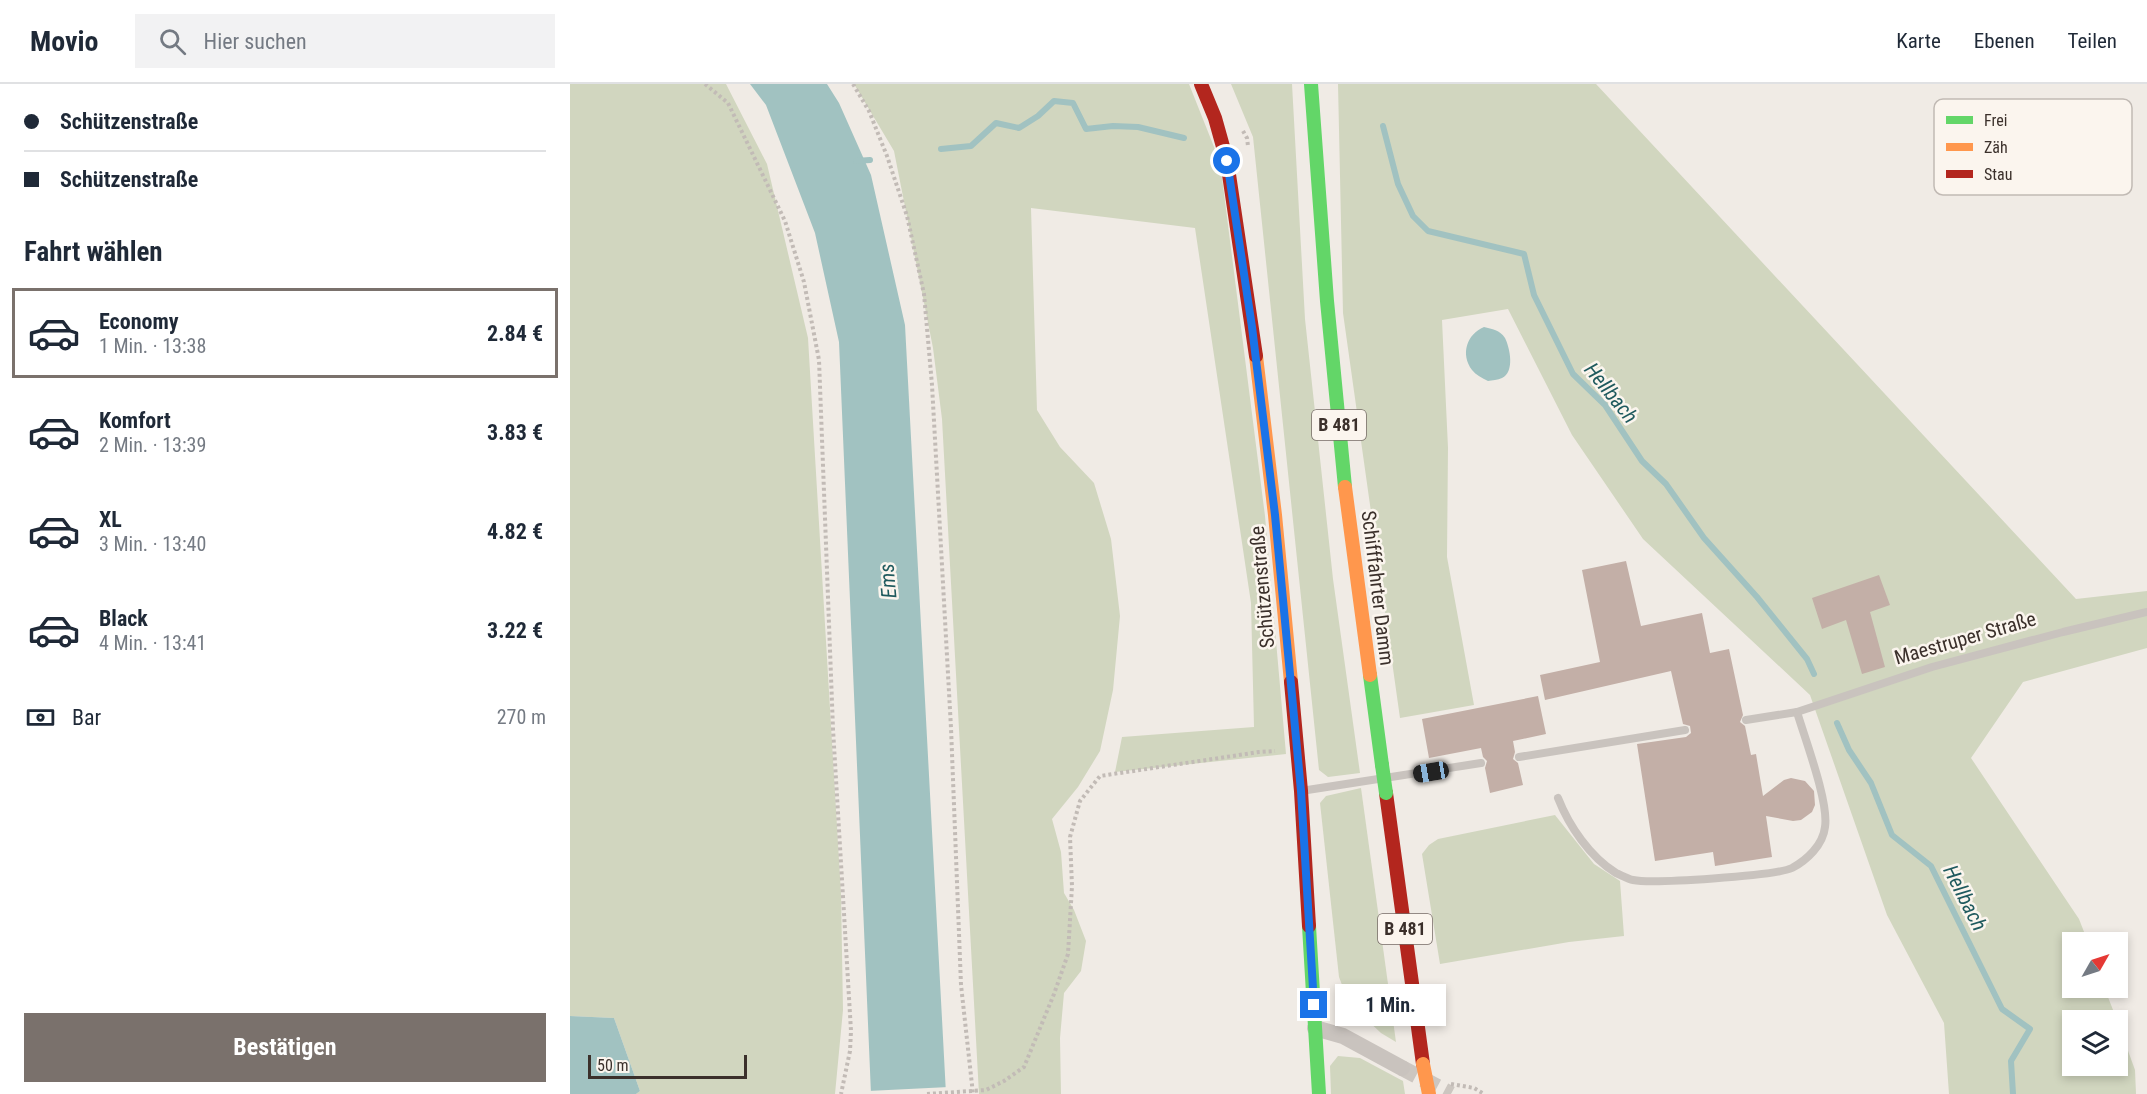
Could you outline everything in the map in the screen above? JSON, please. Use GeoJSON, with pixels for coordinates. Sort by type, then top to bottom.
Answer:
{"type":"FeatureCollection","features":[{"type":"Feature","properties":{"kind":"street","name":"Schützenstraße"},"geometry":{"type":"LineString","coordinates":[[1200,84],[1215,118],[1227,161],[1252,327],[1275,515],[1301,791],[1319,1094]]}},
{"type":"Feature","properties":{"kind":"street","name":"Schifffahrter Damm"},"geometry":{"type":"LineString","coordinates":[[1311,84],[1328,322],[1349,519],[1429,1094]]}},
{"type":"Feature","properties":{"kind":"street"},"geometry":{"type":"LineString","coordinates":[[1315,1028],[1343,1036],[1402,1068]]}},
{"type":"Feature","properties":{"kind":"lane","name":"Maestruper Straße"},"geometry":{"type":"LineString","coordinates":[[1746,720],[1797,712],[1932,667],[2147,612]]}},
{"type":"Feature","properties":{"kind":"lane"},"geometry":{"type":"LineString","coordinates":[[1558,798],[1566,816],[1591,851],[1617,873],[1633,880],[1679,880],[1790,869],[1813,852],[1826,825],[1823,802],[1797,712]]}},
{"type":"Feature","properties":{"kind":"lane"},"geometry":{"type":"LineString","coordinates":[[1519,757],[1685,730]]}},
{"type":"Feature","properties":{"kind":"lane"},"geometry":{"type":"LineString","coordinates":[[1301,791],[1481,763]]}},
{"type":"Feature","properties":{"kind":"path"},"geometry":{"type":"LineString","coordinates":[[705,84],[728,103],[785,221],[804,282],[819,360],[833,729],[851,1030],[850,1051],[841,1094]]}},
{"type":"Feature","properties":{"kind":"path"},"geometry":{"type":"LineString","coordinates":[[853,84],[869,111],[887,156],[906,216],[924,294],[932,385],[950,716],[961,985],[973,1093]]}},
{"type":"Feature","properties":{"kind":"path"},"geometry":{"type":"LineString","coordinates":[[927,1094],[973,1093],[986,1090],[1004,1082],[1024,1067],[1068,954],[1072,886],[1070,837],[1080,801],[1100,776],[1259,752],[1297,751]]}},
{"type":"Feature","properties":{"kind":"path"},"geometry":{"type":"LineString","coordinates":[[1451,1084],[1474,1088],[1484,1094]]}},
{"type":"Feature","properties":{"kind":"green space"},"geometry":{"type":"Polygon","coordinates":[[[570,84],[726,84],[767,164],[808,338],[841,894],[843,1010],[835,1094],[636,1094],[640,1091],[614,1018],[570,1016],[570,84]]]}},
{"type":"Feature","properties":{"kind":"green space"},"geometry":{"type":"Polygon","coordinates":[[[854,84],[1189,84],[1220,162],[1265,516],[1286,754],[1115,772],[1122,737],[1254,727],[1251,603],[1195,228],[1031,208],[1037,410],[1060,447],[1094,483],[1111,539],[1120,616],[1113,690],[1100,751],[1078,787],[1052,819],[1061,852],[1064,893],[1074,910],[1086,941],[1081,971],[1064,993],[1060,1038],[1061,1094],[979,1094],[942,419],[933,348],[894,151],[854,84]]]}},
{"type":"Feature","properties":{"kind":"green space"},"geometry":{"type":"Polygon","coordinates":[[[1231,84],[1292,84],[1305,319],[1333,579],[1360,773],[1328,777],[1319,770],[1253,137],[1231,84]]]}},
{"type":"Feature","properties":{"kind":"green space"},"geometry":{"type":"Polygon","coordinates":[[[1338,84],[1596,84],[2076,599],[2147,591],[2147,648],[2023,682],[1971,758],[2079,919],[2084,932],[2062,932],[2062,998],[2108,998],[2113,1010],[2062,1010],[2062,1076],[2128,1076],[2128,1051],[2135,1070],[2136,1094],[1949,1094],[1944,1023],[1887,915],[1810,695],[1643,539],[1572,435],[1508,309],[1442,320],[1448,448],[1447,557],[1474,705],[1400,718],[1343,313],[1338,84]]]}},
{"type":"Feature","properties":{"kind":"green space"},"geometry":{"type":"Polygon","coordinates":[[[1361,788],[1396,1042],[1381,1033],[1349,1003],[1339,977],[1320,803],[1326,796],[1361,788]]]}},
{"type":"Feature","properties":{"kind":"green space"},"geometry":{"type":"Polygon","coordinates":[[[1555,815],[1594,864],[1620,881],[1624,936],[1569,942],[1440,964],[1422,854],[1438,839],[1555,815]]]}},
{"type":"Feature","properties":{"kind":"green space"},"geometry":{"type":"Polygon","coordinates":[[[1338,1056],[1360,1058],[1403,1081],[1405,1094],[1331,1094],[1330,1066],[1338,1056]]]}},
{"type":"Feature","properties":{"kind":"water","name":"Ems"},"geometry":{"type":"Polygon","coordinates":[[[750,84],[827,84],[839,103],[871,175],[905,325],[946,1094],[871,1094],[839,342],[815,233],[766,105],[750,84]]]}},
{"type":"Feature","properties":{"kind":"water"},"geometry":{"type":"Polygon","coordinates":[[[1484,327],[1501,333],[1507,342],[1510,353],[1509,371],[1500,379],[1488,381],[1475,373],[1466,358],[1470,339],[1473,334],[1484,327]]]}},
{"type":"Feature","properties":{"kind":"water"},"geometry":{"type":"Polygon","coordinates":[[[570,1016],[614,1018],[640,1091],[636,1094],[570,1094],[570,1016]]]}},
{"type":"Feature","properties":{"kind":"pier"},"geometry":{"type":"Polygon","coordinates":[[[949,1087],[949,1094],[868,1094],[868,1091],[949,1087]]]}},
{"type":"Feature","properties":{"kind":"building"},"geometry":{"type":"Polygon","coordinates":[[[1626,561],[1641,626],[1702,613],[1710,653],[1729,649],[1743,715],[1740,722],[1745,726],[1751,755],[1756,754],[1763,796],[1784,780],[1791,778],[1805,781],[1814,791],[1815,805],[1812,812],[1801,820],[1793,821],[1766,816],[1772,857],[1715,866],[1713,852],[1655,861],[1637,744],[1686,737],[1691,733],[1690,726],[1683,724],[1671,671],[1545,700],[1540,675],[1600,662],[1582,570],[1626,561]]]}},
{"type":"Feature","properties":{"kind":"building"},"geometry":{"type":"Polygon","coordinates":[[[1879,575],[1890,605],[1870,612],[1885,667],[1862,674],[1846,620],[1822,629],[1812,598],[1879,575]]]}},
{"type":"Feature","properties":{"kind":"building"},"geometry":{"type":"Polygon","coordinates":[[[1538,696],[1546,734],[1513,741],[1515,752],[1513,759],[1518,763],[1523,785],[1490,793],[1485,768],[1487,761],[1483,757],[1481,748],[1429,758],[1422,719],[1538,696]]]}},
{"type":"Feature","properties":{"kind":"waterway","name":"Hellbach"},"geometry":{"type":"LineString","coordinates":[[941,149],[971,146],[996,123],[1019,128],[1038,116],[1054,101],[1073,103],[1086,129],[1113,126],[1138,127],[1184,138]]}},
{"type":"Feature","properties":{"kind":"waterway","name":"Hellbach"},"geometry":{"type":"LineString","coordinates":[[1383,126],[1398,184],[1413,216],[1428,231],[1524,254],[1534,295],[1573,374],[1605,405],[1642,461],[1666,484],[1704,538],[1757,597],[1807,659],[1814,674]]}},
{"type":"Feature","properties":{"kind":"waterway","name":"Hellbach"},"geometry":{"type":"LineString","coordinates":[[856,161],[870,160]]}},
{"type":"Feature","properties":{"kind":"waterway","name":"Hellbach"},"geometry":{"type":"LineString","coordinates":[[1837,723],[1849,750],[1871,783],[1892,835],[1931,866],[2002,1009],[2030,1029],[2011,1061],[2013,1094]]}},
{"type":"Feature","properties":{"kind":"tunnel"},"geometry":{"type":"LineString","coordinates":[[1402,1068],[1451,1094]]}},
{"type":"Feature","properties":{"kind":"traffic: fast"},"geometry":{"type":"LineString","coordinates":[[1311,84],[1327,301],[1345,487]]}},
{"type":"Feature","properties":{"kind":"traffic: fast"},"geometry":{"type":"LineString","coordinates":[[1370,675],[1382,765]]}},
{"type":"Feature","properties":{"kind":"traffic: fast"},"geometry":{"type":"LineString","coordinates":[[1382,765],[1386,793]]}},
{"type":"Feature","properties":{"kind":"traffic: fast"},"geometry":{"type":"LineString","coordinates":[[1309,926],[1319,1094]]}},
{"type":"Feature","properties":{"kind":"traffic: slow"},"geometry":{"type":"LineString","coordinates":[[1256,356],[1275,515],[1291,682]]}},
{"type":"Feature","properties":{"kind":"traffic: slow"},"geometry":{"type":"LineString","coordinates":[[1345,487],[1370,675]]}},
{"type":"Feature","properties":{"kind":"traffic: slow"},"geometry":{"type":"LineString","coordinates":[[1423,1064],[1429,1094]]}},
{"type":"Feature","properties":{"kind":"traffic: jam"},"geometry":{"type":"LineString","coordinates":[[1201,84],[1215,118],[1227,161],[1256,356]]}},
{"type":"Feature","properties":{"kind":"traffic: jam"},"geometry":{"type":"LineString","coordinates":[[1291,682],[1301,791],[1309,926]]}},
{"type":"Feature","properties":{"kind":"traffic: jam"},"geometry":{"type":"LineString","coordinates":[[1386,793],[1423,1064]]}},
{"type":"Feature","properties":{"kind":"route"},"geometry":{"type":"LineString","coordinates":[[1227,161],[1252,327],[1275,515],[1301,791],[1314,1005]]}}]}
